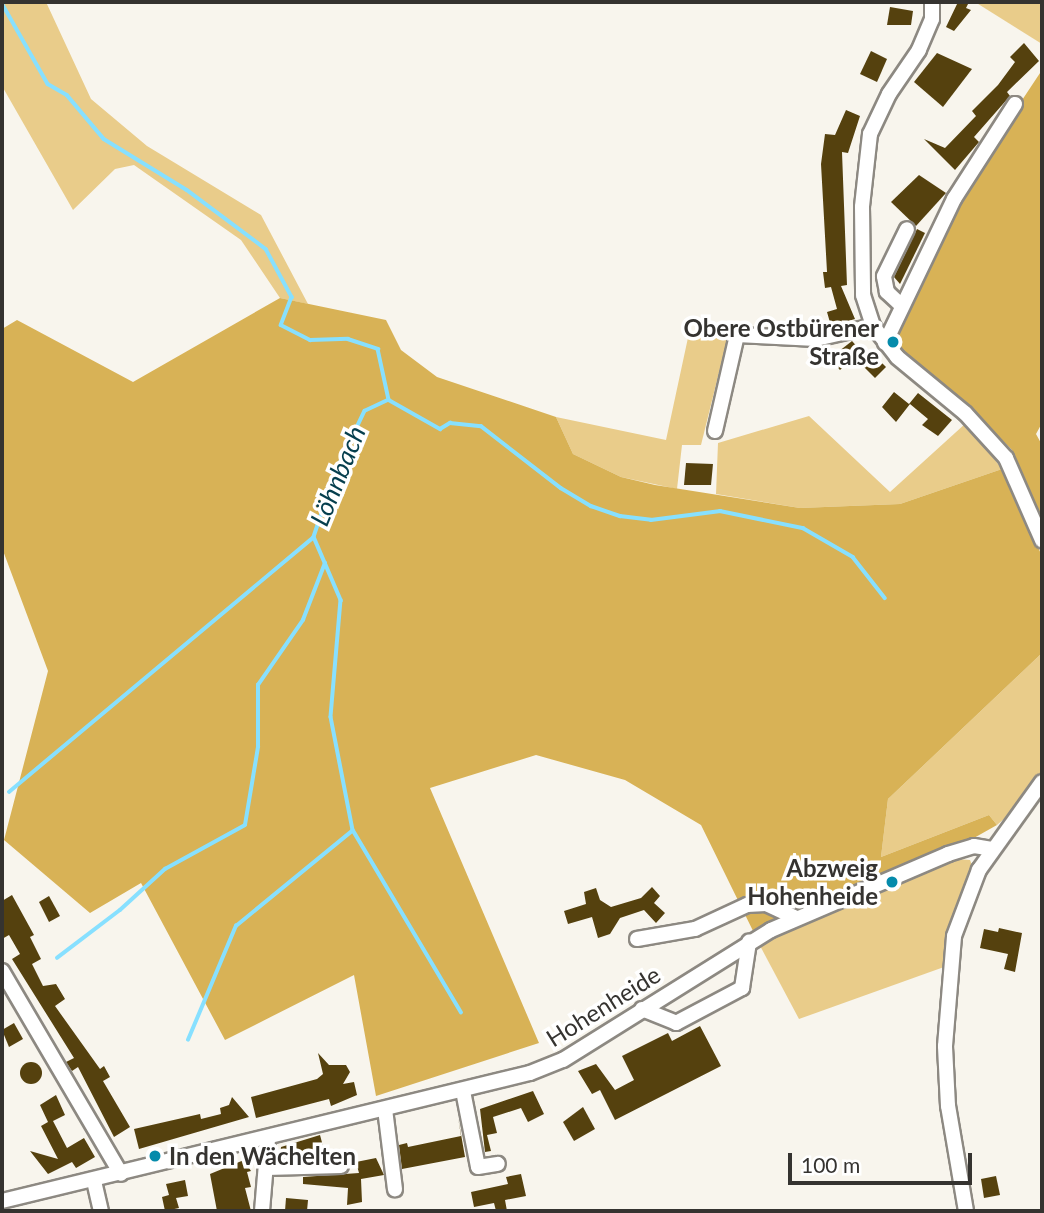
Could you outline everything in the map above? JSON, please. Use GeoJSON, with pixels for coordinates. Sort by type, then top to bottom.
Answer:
{"type":"FeatureCollection","features":[{"type":"Feature","properties":{"kind":"street"},"geometry":{"type":"LineString","coordinates":[[933,2],[932,19],[919,50],[889,94],[870,134],[862,258],[863,295],[873,326],[885,343],[965,413],[1006,457],[1042,540]]}},
{"type":"Feature","properties":{"kind":"street"},"geometry":{"type":"LineString","coordinates":[[885,343],[932,239],[969,172],[1016,104]]}},
{"type":"Feature","properties":{"kind":"street"},"geometry":{"type":"LineString","coordinates":[[902,306],[887,292],[884,276],[907,229]]}},
{"type":"Feature","properties":{"kind":"street"},"geometry":{"type":"LineString","coordinates":[[715,431],[737,335],[816,338],[873,326]]}},
{"type":"Feature","properties":{"kind":"street"},"geometry":{"type":"LineString","coordinates":[[966,1211],[948,1106],[949,985],[961,915],[992,849],[1042,782]]}},
{"type":"Feature","properties":{"kind":"street","name":"Hohenheide"},"geometry":{"type":"LineString","coordinates":[[2,1201],[463,1091],[563,1060],[749,942],[796,918],[948,854],[974,846],[992,849]]}},
{"type":"Feature","properties":{"kind":"street"},"geometry":{"type":"LineString","coordinates":[[637,939],[695,929],[747,905],[766,904],[796,918]]}},
{"type":"Feature","properties":{"kind":"street"},"geometry":{"type":"LineString","coordinates":[[642,1009],[676,1023],[742,988],[749,942]]}},
{"type":"Feature","properties":{"kind":"street"},"geometry":{"type":"LineString","coordinates":[[2,971],[121,1174]]}},
{"type":"Feature","properties":{"kind":"street"},"geometry":{"type":"LineString","coordinates":[[463,1091],[478,1167],[498,1164]]}},
{"type":"Feature","properties":{"kind":"street"},"geometry":{"type":"LineString","coordinates":[[385,1109],[395,1189]]}},
{"type":"Feature","properties":{"kind":"street"},"geometry":{"type":"LineString","coordinates":[[262,1211],[268,1139]]}},
{"type":"Feature","properties":{"kind":"street"},"geometry":{"type":"LineString","coordinates":[[266,1168],[341,1166]]}},
{"type":"Feature","properties":{"kind":"street"},"geometry":{"type":"LineString","coordinates":[[94,1181],[101,1211]]}},
{"type":"Feature","properties":{"kind":"shaded area"},"geometry":{"type":"Polygon","coordinates":[[[2,2],[46,2],[91,99],[147,146],[261,215],[308,304],[280,298],[241,240],[134,165],[115,169],[73,210],[2,86],[2,2]]]}},
{"type":"Feature","properties":{"kind":"shaded area"},"geometry":{"type":"Polygon","coordinates":[[[975,2],[1042,2],[1042,44],[975,2]]]}},
{"type":"Feature","properties":{"kind":"shaded area"},"geometry":{"type":"Polygon","coordinates":[[[1042,70],[1042,423],[1036,434],[1042,445],[1042,520],[1012,450],[971,408],[891,344],[971,177],[1042,70]]]}},
{"type":"Feature","properties":{"kind":"shaded area"},"geometry":{"type":"Polygon","coordinates":[[[280,298],[386,320],[401,350],[437,377],[556,417],[573,454],[621,477],[800,508],[900,504],[1002,469],[1042,556],[1042,653],[888,799],[881,857],[989,815],[997,825],[949,852],[756,937],[701,825],[625,780],[536,755],[430,788],[539,1043],[376,1096],[354,975],[225,1040],[141,883],[90,913],[4,840],[48,671],[2,548],[2,329],[17,320],[133,382],[280,298]]]}},
{"type":"Feature","properties":{"kind":"shaded area"},"geometry":{"type":"Polygon","coordinates":[[[689,333],[727,340],[701,445],[682,445],[677,489],[621,477],[573,454],[556,417],[666,440],[689,333]]]}},
{"type":"Feature","properties":{"kind":"shaded area"},"geometry":{"type":"Polygon","coordinates":[[[809,416],[890,492],[966,423],[1002,469],[900,504],[800,508],[716,494],[718,443],[809,416]]]}},
{"type":"Feature","properties":{"kind":"shaded area"},"geometry":{"type":"Polygon","coordinates":[[[1042,653],[1042,770],[1020,805],[997,825],[989,815],[881,857],[888,799],[1042,653]]]}},
{"type":"Feature","properties":{"kind":"shaded area"},"geometry":{"type":"Polygon","coordinates":[[[956,859],[970,860],[973,868],[944,967],[799,1019],[757,940],[862,890],[956,859]]]}},
{"type":"Feature","properties":{"kind":"building"},"geometry":{"type":"Polygon","coordinates":[[[958,2],[969,2],[966,8],[971,10],[954,31],[946,27],[958,2]]]}},
{"type":"Feature","properties":{"kind":"building"},"geometry":{"type":"Polygon","coordinates":[[[890,7],[913,11],[911,25],[887,25],[890,7]]]}},
{"type":"Feature","properties":{"kind":"building"},"geometry":{"type":"Polygon","coordinates":[[[1024,43],[1039,61],[1007,92],[1010,96],[974,137],[979,142],[955,170],[924,139],[945,148],[976,116],[972,111],[998,85],[1015,62],[1010,57],[1024,43]]]}},
{"type":"Feature","properties":{"kind":"building"},"geometry":{"type":"Polygon","coordinates":[[[871,51],[887,59],[877,82],[860,74],[871,51]]]}},
{"type":"Feature","properties":{"kind":"building"},"geometry":{"type":"Polygon","coordinates":[[[937,53],[972,69],[943,107],[914,82],[937,53]]]}},
{"type":"Feature","properties":{"kind":"building"},"geometry":{"type":"Polygon","coordinates":[[[846,110],[860,116],[848,153],[842,152],[847,285],[841,286],[855,319],[831,326],[827,312],[837,309],[831,287],[825,288],[823,272],[827,272],[821,164],[825,134],[835,135],[846,110]]]}},
{"type":"Feature","properties":{"kind":"building"},"geometry":{"type":"Polygon","coordinates":[[[919,175],[946,193],[916,226],[891,202],[919,175]]]}},
{"type":"Feature","properties":{"kind":"building"},"geometry":{"type":"Polygon","coordinates":[[[917,229],[925,233],[900,284],[894,277],[917,229]]]}},
{"type":"Feature","properties":{"kind":"building"},"geometry":{"type":"Polygon","coordinates":[[[852,341],[861,351],[840,370],[829,359],[852,341]]]}},
{"type":"Feature","properties":{"kind":"building"},"geometry":{"type":"Polygon","coordinates":[[[874,355],[886,367],[875,378],[863,366],[874,355]]]}},
{"type":"Feature","properties":{"kind":"building"},"geometry":{"type":"Polygon","coordinates":[[[894,392],[909,404],[918,393],[952,420],[938,436],[922,425],[928,419],[910,404],[896,422],[882,407],[894,392]]]}},
{"type":"Feature","properties":{"kind":"building"},"geometry":{"type":"Polygon","coordinates":[[[686,463],[713,464],[711,485],[684,485],[686,463]]]}},
{"type":"Feature","properties":{"kind":"building"},"geometry":{"type":"Polygon","coordinates":[[[652,887],[660,896],[654,903],[665,913],[656,923],[644,910],[620,918],[610,934],[598,938],[592,917],[568,924],[564,911],[586,904],[584,892],[596,888],[600,900],[611,907],[641,898],[652,887]]]}},
{"type":"Feature","properties":{"kind":"building"},"geometry":{"type":"Polygon","coordinates":[[[12,895],[34,935],[30,937],[41,959],[32,964],[43,986],[56,984],[65,999],[55,1006],[100,1069],[104,1066],[110,1077],[103,1081],[130,1127],[114,1137],[78,1067],[72,1071],[66,1062],[74,1058],[12,959],[20,954],[9,935],[2,939],[2,901],[12,895]]]}},
{"type":"Feature","properties":{"kind":"building"},"geometry":{"type":"Polygon","coordinates":[[[49,896],[60,916],[49,922],[39,902],[49,896]]]}},
{"type":"Feature","properties":{"kind":"building"},"geometry":{"type":"Polygon","coordinates":[[[999,928],[1022,933],[1015,972],[1004,969],[1008,954],[980,948],[984,929],[998,932],[999,928]]]}},
{"type":"Feature","properties":{"kind":"building"},"geometry":{"type":"Polygon","coordinates":[[[14,1023],[23,1039],[9,1047],[2,1030],[14,1023]]]}},
{"type":"Feature","properties":{"kind":"building"},"geometry":{"type":"Polygon","coordinates":[[[700,1026],[721,1066],[615,1120],[600,1090],[592,1094],[578,1071],[596,1064],[615,1090],[634,1080],[622,1056],[668,1033],[672,1041],[700,1026]]]}},
{"type":"Feature","properties":{"kind":"building"},"geometry":{"type":"Polygon","coordinates":[[[318,1053],[329,1065],[346,1065],[350,1072],[343,1084],[354,1082],[357,1095],[331,1106],[329,1099],[256,1118],[251,1097],[317,1079],[323,1074],[318,1053]]]}},
{"type":"Feature","properties":{"kind":"building"},"geometry":{"type":"Polygon","coordinates":[[[31,1062],[39,1065],[42,1073],[39,1081],[31,1084],[23,1081],[20,1073],[23,1065],[31,1062]]]}},
{"type":"Feature","properties":{"kind":"building"},"geometry":{"type":"Polygon","coordinates":[[[533,1091],[544,1114],[528,1122],[521,1108],[493,1117],[497,1133],[487,1135],[491,1151],[485,1152],[480,1109],[533,1091]]]}},
{"type":"Feature","properties":{"kind":"building"},"geometry":{"type":"Polygon","coordinates":[[[56,1095],[65,1115],[53,1121],[67,1148],[84,1138],[95,1157],[76,1168],[72,1162],[48,1174],[30,1151],[58,1159],[41,1126],[48,1122],[40,1105],[56,1095]]]}},
{"type":"Feature","properties":{"kind":"building"},"geometry":{"type":"Polygon","coordinates":[[[232,1097],[249,1117],[139,1149],[134,1129],[200,1114],[201,1119],[221,1114],[220,1108],[229,1105],[232,1097]]]}},
{"type":"Feature","properties":{"kind":"building"},"geometry":{"type":"Polygon","coordinates":[[[583,1107],[595,1129],[574,1141],[563,1122],[583,1107]]]}},
{"type":"Feature","properties":{"kind":"building"},"geometry":{"type":"Polygon","coordinates":[[[458,1117],[465,1157],[402,1169],[399,1145],[407,1143],[408,1147],[461,1136],[458,1117]]]}},
{"type":"Feature","properties":{"kind":"building"},"geometry":{"type":"Polygon","coordinates":[[[320,1135],[324,1150],[280,1158],[281,1147],[320,1135]]]}},
{"type":"Feature","properties":{"kind":"building"},"geometry":{"type":"Polygon","coordinates":[[[376,1158],[384,1175],[361,1179],[362,1202],[347,1205],[348,1188],[303,1184],[303,1177],[359,1173],[356,1162],[376,1158]]]}},
{"type":"Feature","properties":{"kind":"building"},"geometry":{"type":"Polygon","coordinates":[[[244,1160],[251,1171],[247,1172],[251,1187],[245,1188],[251,1211],[217,1211],[210,1174],[244,1160]]]}},
{"type":"Feature","properties":{"kind":"building"},"geometry":{"type":"Polygon","coordinates":[[[521,1174],[526,1196],[505,1200],[507,1211],[496,1211],[494,1203],[474,1207],[471,1192],[508,1184],[506,1177],[521,1174]]]}},
{"type":"Feature","properties":{"kind":"building"},"geometry":{"type":"Polygon","coordinates":[[[996,1176],[1000,1195],[984,1198],[981,1179],[996,1176]]]}},
{"type":"Feature","properties":{"kind":"building"},"geometry":{"type":"Polygon","coordinates":[[[185,1180],[188,1196],[176,1198],[179,1208],[165,1211],[162,1197],[169,1195],[166,1184],[185,1180]]]}},
{"type":"Feature","properties":{"kind":"building"},"geometry":{"type":"Polygon","coordinates":[[[286,1198],[308,1200],[307,1211],[285,1211],[286,1198]]]}},
{"type":"Feature","properties":{"kind":"waterway","name":"Löhnbach"},"geometry":{"type":"LineString","coordinates":[[2,3],[48,84],[67,95],[104,139],[187,190],[266,249],[292,297],[281,325],[310,340],[348,339],[378,349],[389,400],[365,411],[336,472],[314,537],[341,600],[331,717],[353,830],[461,1012]]}},
{"type":"Feature","properties":{"kind":"waterway"},"geometry":{"type":"LineString","coordinates":[[389,400],[440,429],[450,423],[481,426],[561,488],[591,506],[620,516],[651,520],[720,511],[803,528],[853,557],[885,598]]}},
{"type":"Feature","properties":{"kind":"waterway"},"geometry":{"type":"LineString","coordinates":[[9,792],[313,538]]}},
{"type":"Feature","properties":{"kind":"waterway"},"geometry":{"type":"LineString","coordinates":[[57,958],[120,910],[165,869],[245,825],[258,747],[258,685],[303,620],[325,563]]}},
{"type":"Feature","properties":{"kind":"waterway"},"geometry":{"type":"LineString","coordinates":[[188,1040],[236,926],[352,831]]}},
{"type":"Feature","properties":{"kind":"place","name":"Obere Ostbürener Straße"},"geometry":{"type":"Point","coordinates":[893,342]}},
{"type":"Feature","properties":{"kind":"place","name":"Abzweig Hohenheide"},"geometry":{"type":"Point","coordinates":[892,882]}},
{"type":"Feature","properties":{"kind":"place","name":"In den Wächelten"},"geometry":{"type":"Point","coordinates":[155,1156]}}]}
